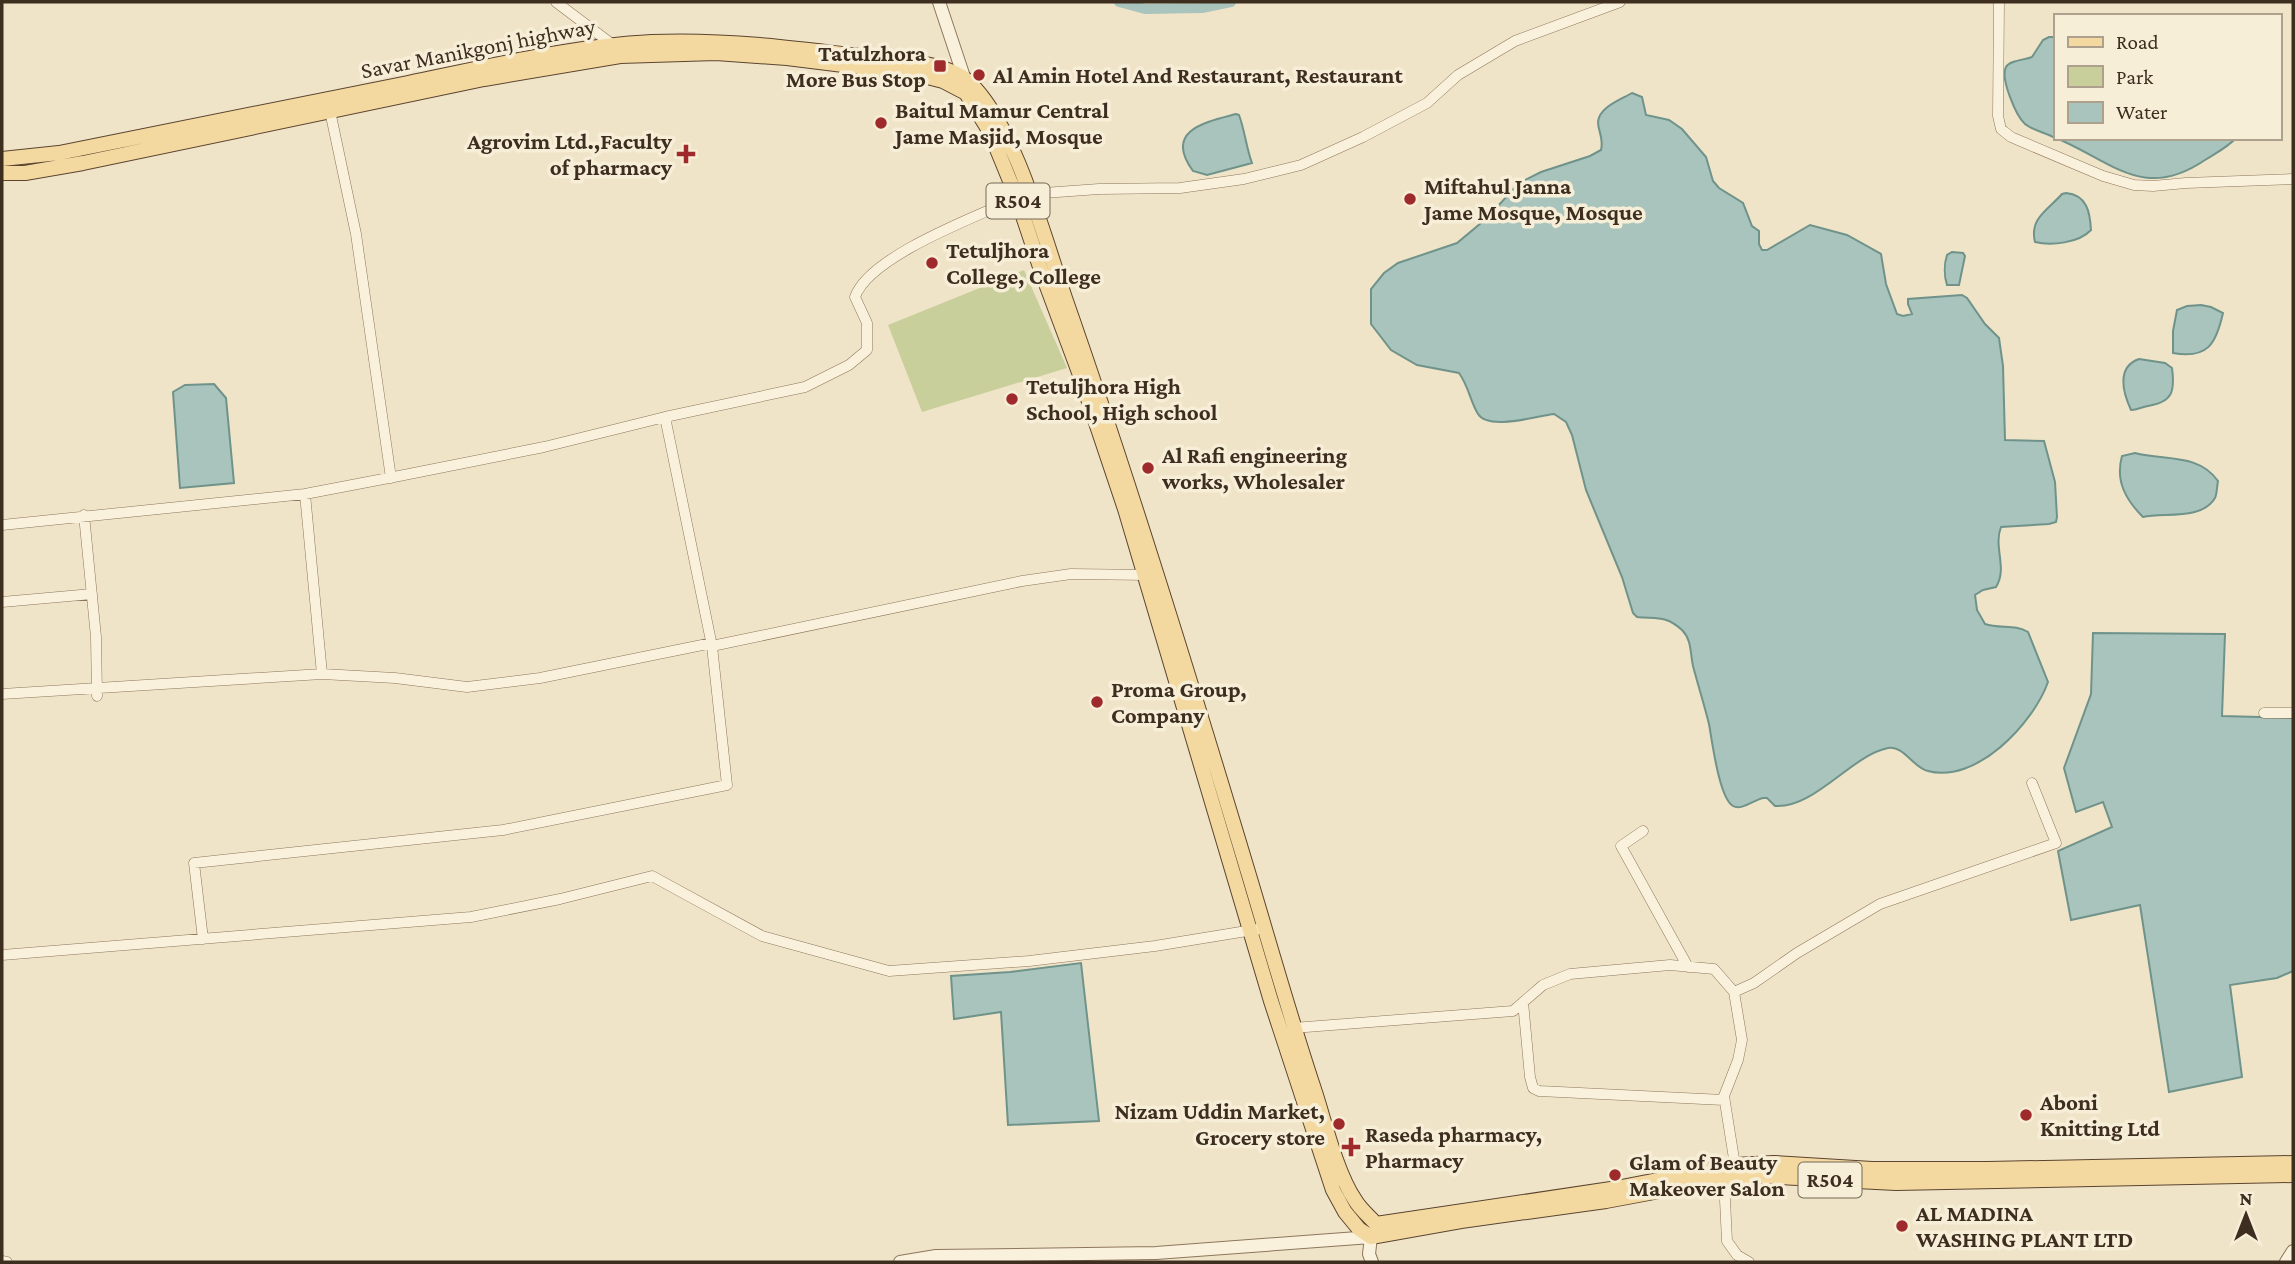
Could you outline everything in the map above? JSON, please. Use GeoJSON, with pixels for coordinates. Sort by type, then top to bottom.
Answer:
{"type":"FeatureCollection","features":[{"type":"Feature","properties":{"kind":"main road","name":"Savar Manikgonj highway"},"geometry":{"type":"LineString","coordinates":[[2,159],[60,153],[499,64],[613,46],[686,41],[781,47],[912,62],[943,69],[965,78]]}},
{"type":"Feature","properties":{"kind":"main road"},"geometry":{"type":"LineString","coordinates":[[2,173],[25,173],[83,163],[554,66],[620,56],[674,53],[787,58],[893,71],[943,81],[966,93]]}},
{"type":"Feature","properties":{"kind":"main road","name":"R504"},"geometry":{"type":"LineString","coordinates":[[965,78],[991,107],[1004,131],[1023,196],[1098,392],[1258,929],[1343,1177],[1356,1202],[1366,1233]]}},
{"type":"Feature","properties":{"kind":"main road","name":"R504"},"geometry":{"type":"LineString","coordinates":[[966,93],[990,132],[1023,196]]}},
{"type":"Feature","properties":{"kind":"main road","name":"R504"},"geometry":{"type":"LineString","coordinates":[[1258,929],[1270,1001],[1333,1190],[1345,1212],[1366,1233]]}},
{"type":"Feature","properties":{"kind":"main road","name":"R504"},"geometry":{"type":"LineString","coordinates":[[1366,1233],[1735,1165],[1774,1163],[1896,1176],[2293,1163]]}},
{"type":"Feature","properties":{"kind":"main road","name":"R504"},"geometry":{"type":"LineString","coordinates":[[1366,1233],[1606,1201],[1724,1179],[1760,1176],[2293,1175]]}},
{"type":"Feature","properties":{"kind":"street"},"geometry":{"type":"LineString","coordinates":[[556,2],[613,46]]}},
{"type":"Feature","properties":{"kind":"street"},"geometry":{"type":"LineString","coordinates":[[939,2],[965,78],[966,93]]}},
{"type":"Feature","properties":{"kind":"street"},"geometry":{"type":"LineString","coordinates":[[2,525],[305,494],[544,447],[665,417],[806,387],[849,365],[867,350],[867,323],[855,297],[859,285],[920,242],[1023,196],[1098,189],[1180,188],[1257,176],[1301,165],[1363,137],[1427,103],[1458,75],[1515,41],[1620,2]]}},
{"type":"Feature","properties":{"kind":"street"},"geometry":{"type":"LineString","coordinates":[[1999,2],[1998,116],[2001,129],[2011,137],[2103,176],[2134,185],[2293,178]]}},
{"type":"Feature","properties":{"kind":"street"},"geometry":{"type":"LineString","coordinates":[[330,111],[356,234],[391,478]]}},
{"type":"Feature","properties":{"kind":"street"},"geometry":{"type":"LineString","coordinates":[[203,939],[194,863],[503,831],[727,785],[712,644],[665,417]]}},
{"type":"Feature","properties":{"kind":"street"},"geometry":{"type":"LineString","coordinates":[[305,494],[322,674]]}},
{"type":"Feature","properties":{"kind":"street"},"geometry":{"type":"LineString","coordinates":[[84,515],[92,594],[97,691]]}},
{"type":"Feature","properties":{"kind":"street"},"geometry":{"type":"LineString","coordinates":[[2,694],[97,691],[322,674],[395,678],[467,687],[540,678],[1022,581],[1071,575],[1151,574]]}},
{"type":"Feature","properties":{"kind":"street"},"geometry":{"type":"LineString","coordinates":[[2,602],[92,594]]}},
{"type":"Feature","properties":{"kind":"street"},"geometry":{"type":"LineString","coordinates":[[2264,712],[2293,713]]}},
{"type":"Feature","properties":{"kind":"street"},"geometry":{"type":"LineString","coordinates":[[1734,992],[1754,983],[1797,953],[1881,904],[2056,843],[2032,783]]}},
{"type":"Feature","properties":{"kind":"street"},"geometry":{"type":"LineString","coordinates":[[1643,831],[1620,846],[1688,967]]}},
{"type":"Feature","properties":{"kind":"street"},"geometry":{"type":"LineString","coordinates":[[2,955],[471,917],[560,899],[652,876],[762,936],[889,971],[1029,961],[1155,946],[1258,929]]}},
{"type":"Feature","properties":{"kind":"street"},"geometry":{"type":"LineString","coordinates":[[1293,1028],[1513,1011],[1543,985],[1570,974],[1670,965],[1714,969],[1734,992],[1742,1040],[1738,1060],[1724,1096],[1735,1165]]}},
{"type":"Feature","properties":{"kind":"street"},"geometry":{"type":"LineString","coordinates":[[1523,1002],[1530,1077],[1533,1088],[1539,1091],[1724,1100]]}},
{"type":"Feature","properties":{"kind":"street"},"geometry":{"type":"LineString","coordinates":[[1724,1179],[1727,1241],[1737,1255],[1749,1262]]}},
{"type":"Feature","properties":{"kind":"street"},"geometry":{"type":"LineString","coordinates":[[900,1262],[936,1256],[1156,1253],[1366,1233],[1372,1262]]}},
{"type":"Feature","properties":{"kind":"street"},"geometry":{"type":"LineString","coordinates":[[2286,1262],[2293,1251]]}},
{"type":"Feature","properties":{"kind":"green space"},"geometry":{"type":"Polygon","coordinates":[[[1024,270],[1067,368],[922,412],[888,325],[1024,270]]]}},
{"type":"Feature","properties":{"kind":"water"},"geometry":{"type":"Polygon","coordinates":[[[2054,37],[2054,138],[2031,128],[2021,120],[2005,79],[2006,67],[2032,57],[2043,40],[2054,37]]]}},
{"type":"Feature","properties":{"kind":"water"},"geometry":{"type":"Polygon","coordinates":[[[1632,93],[1642,97],[1646,115],[1669,120],[1682,129],[1706,157],[1713,181],[1743,203],[1752,226],[1759,231],[1762,250],[1767,250],[1810,225],[1847,235],[1881,254],[1886,284],[1897,314],[1912,314],[1908,299],[1962,295],[1999,338],[2003,366],[2005,440],[2044,441],[2055,482],[2057,517],[2056,522],[2049,524],[2001,527],[1999,580],[1996,587],[1975,595],[1977,610],[1985,624],[2018,628],[2028,632],[2048,682],[2041,698],[2016,732],[1983,760],[1946,773],[1928,771],[1899,750],[1888,748],[1861,760],[1818,791],[1790,805],[1775,806],[1767,798],[1763,798],[1744,806],[1733,806],[1728,801],[1720,781],[1688,638],[1671,622],[1637,617],[1633,613],[1622,577],[1586,490],[1566,422],[1554,414],[1502,422],[1484,419],[1475,409],[1459,373],[1417,365],[1391,350],[1371,324],[1371,289],[1384,273],[1398,263],[1457,243],[1487,218],[1519,183],[1601,150],[1599,117],[1612,104],[1632,93]]]}},
{"type":"Feature","properties":{"kind":"water"},"geometry":{"type":"Polygon","coordinates":[[[1236,114],[1241,121],[1252,163],[1207,175],[1193,171],[1185,157],[1183,146],[1186,137],[1201,125],[1236,114]]]}},
{"type":"Feature","properties":{"kind":"water"},"geometry":{"type":"Polygon","coordinates":[[[2060,140],[2234,140],[2222,150],[2183,172],[2163,178],[2145,178],[2128,173],[2060,140]]]}},
{"type":"Feature","properties":{"kind":"water"},"geometry":{"type":"Polygon","coordinates":[[[2066,193],[2083,201],[2090,217],[2091,230],[2079,238],[2064,242],[2035,242],[2037,220],[2066,193]]]}},
{"type":"Feature","properties":{"kind":"water"},"geometry":{"type":"Polygon","coordinates":[[[1952,252],[1963,253],[1965,256],[1959,285],[1947,285],[1946,281],[1946,259],[1952,252]]]}},
{"type":"Feature","properties":{"kind":"water"},"geometry":{"type":"Polygon","coordinates":[[[2201,305],[2223,313],[2213,341],[2195,354],[2173,353],[2177,310],[2201,305]]]}},
{"type":"Feature","properties":{"kind":"water"},"geometry":{"type":"Polygon","coordinates":[[[2139,359],[2165,363],[2172,368],[2173,383],[2170,394],[2163,402],[2131,410],[2124,389],[2124,374],[2132,363],[2139,359]]]}},
{"type":"Feature","properties":{"kind":"water"},"geometry":{"type":"Polygon","coordinates":[[[214,384],[226,398],[234,483],[180,488],[173,392],[185,385],[214,384]]]}},
{"type":"Feature","properties":{"kind":"water"},"geometry":{"type":"Polygon","coordinates":[[[2135,453],[2201,466],[2218,481],[2215,498],[2209,505],[2192,513],[2143,517],[2127,497],[2120,474],[2122,456],[2135,453]]]}},
{"type":"Feature","properties":{"kind":"water"},"geometry":{"type":"Polygon","coordinates":[[[2093,633],[2225,634],[2222,716],[2293,718],[2293,971],[2277,978],[2230,985],[2242,1077],[2169,1092],[2140,905],[2071,920],[2058,851],[2112,827],[2103,802],[2076,812],[2064,768],[2091,694],[2093,633]]]}},
{"type":"Feature","properties":{"kind":"water"},"geometry":{"type":"Polygon","coordinates":[[[1081,963],[1099,1121],[1008,1125],[1001,1012],[954,1019],[951,976],[1081,963]]]}},
{"type":"Feature","properties":{"kind":"waterway"},"geometry":{"type":"LineString","coordinates":[[1119,2],[1145,9],[1202,8],[1231,2]]}},
{"type":"Feature","properties":{"kind":"place","name":"Tatulzhora More Bus Stop"},"geometry":{"type":"Point","coordinates":[940,66]}},
{"type":"Feature","properties":{"kind":"place","name":"Al Amin Hotel And Restaurant, Restaurant"},"geometry":{"type":"Point","coordinates":[979,75]}},
{"type":"Feature","properties":{"kind":"place","name":"Baitul Mamur Central Jame Masjid, Mosque"},"geometry":{"type":"Point","coordinates":[881,123]}},
{"type":"Feature","properties":{"kind":"place","name":"Agrovim Ltd.,Faculty of pharmacy"},"geometry":{"type":"Point","coordinates":[686,154]}},
{"type":"Feature","properties":{"kind":"place","name":"Miftahul Janna Jame Mosque, Mosque"},"geometry":{"type":"Point","coordinates":[1410,199]}},
{"type":"Feature","properties":{"kind":"place","name":"Tetuljhora College, College"},"geometry":{"type":"Point","coordinates":[932,263]}},
{"type":"Feature","properties":{"kind":"place","name":"Tetuljhora High School, High school"},"geometry":{"type":"Point","coordinates":[1012,399]}},
{"type":"Feature","properties":{"kind":"place","name":"Al Rafi engineering works, Wholesaler"},"geometry":{"type":"Point","coordinates":[1148,468]}},
{"type":"Feature","properties":{"kind":"place","name":"Proma Group, Company"},"geometry":{"type":"Point","coordinates":[1097,702]}},
{"type":"Feature","properties":{"kind":"place","name":"Aboni Knitting Ltd"},"geometry":{"type":"Point","coordinates":[2026,1115]}},
{"type":"Feature","properties":{"kind":"place","name":"Nizam Uddin Market, Grocery store"},"geometry":{"type":"Point","coordinates":[1339,1124]}},
{"type":"Feature","properties":{"kind":"place","name":"Raseda pharmacy, Pharmacy"},"geometry":{"type":"Point","coordinates":[1351,1147]}},
{"type":"Feature","properties":{"kind":"place","name":"Glam of Beauty Makeover Salon"},"geometry":{"type":"Point","coordinates":[1615,1175]}},
{"type":"Feature","properties":{"kind":"place","name":"AL MADINA WASHING PLANT LTD"},"geometry":{"type":"Point","coordinates":[1902,1226]}}]}
